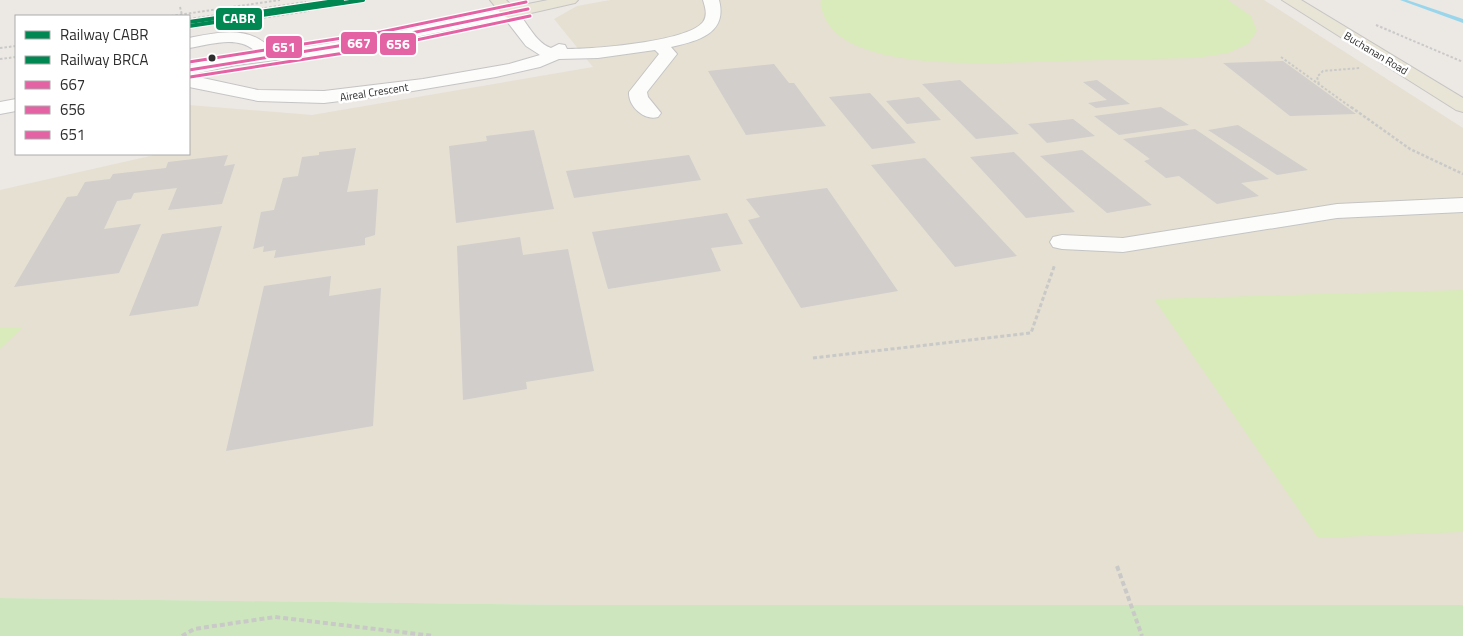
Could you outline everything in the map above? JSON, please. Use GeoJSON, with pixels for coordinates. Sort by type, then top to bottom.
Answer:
{"type":"FeatureCollection","features":[{"type":"Feature","properties":{"kind":"main road"},"geometry":{"type":"LineString","coordinates":[[503,6],[570,0]]}},
{"type":"Feature","properties":{"kind":"main road","name":"Buchanan Road"},"geometry":{"type":"LineString","coordinates":[[1290,0],[1463,106]]}},
{"type":"Feature","properties":{"kind":"street"},"geometry":{"type":"LineString","coordinates":[[190,70],[264,55],[392,37],[503,6],[542,51],[557,54],[605,52],[694,37],[706,29],[714,14],[711,0]]}},
{"type":"Feature","properties":{"kind":"street"},"geometry":{"type":"LineString","coordinates":[[525,3],[559,49],[557,54]]}},
{"type":"Feature","properties":{"kind":"street"},"geometry":{"type":"LineString","coordinates":[[190,43],[214,38],[240,38],[262,47],[264,55]]}},
{"type":"Feature","properties":{"kind":"street"},"geometry":{"type":"LineString","coordinates":[[651,113],[638,98],[638,92],[668,54],[659,44]]}},
{"type":"Feature","properties":{"kind":"street","name":"Aireal Crescent"},"geometry":{"type":"LineString","coordinates":[[190,81],[218,90],[250,96],[282,99],[334,98],[526,65],[557,54]]}},
{"type":"Feature","properties":{"kind":"street"},"geometry":{"type":"LineString","coordinates":[[0,108],[15,104]]}},
{"type":"Feature","properties":{"kind":"street"},"geometry":{"type":"LineString","coordinates":[[1062,242],[1123,245],[1337,211],[1463,205]]}},
{"type":"Feature","properties":{"kind":"path"},"geometry":{"type":"LineString","coordinates":[[180,6],[182,15],[280,0]]}},
{"type":"Feature","properties":{"kind":"path"},"geometry":{"type":"LineString","coordinates":[[190,19],[306,2]]}},
{"type":"Feature","properties":{"kind":"path"},"geometry":{"type":"LineString","coordinates":[[1374,24],[1463,62]]}},
{"type":"Feature","properties":{"kind":"path"},"geometry":{"type":"LineString","coordinates":[[0,48],[15,46]]}},
{"type":"Feature","properties":{"kind":"path"},"geometry":{"type":"LineString","coordinates":[[0,59],[15,57]]}},
{"type":"Feature","properties":{"kind":"path"},"geometry":{"type":"LineString","coordinates":[[1282,57],[1410,148],[1463,174]]}},
{"type":"Feature","properties":{"kind":"path"},"geometry":{"type":"LineString","coordinates":[[1319,84],[1318,77],[1326,69],[1367,68]]}},
{"type":"Feature","properties":{"kind":"path"},"geometry":{"type":"LineString","coordinates":[[812,358],[1031,333],[1062,242]]}},
{"type":"Feature","properties":{"kind":"path"},"geometry":{"type":"LineString","coordinates":[[1117,566],[1142,636]]}},
{"type":"Feature","properties":{"kind":"path"},"geometry":{"type":"LineString","coordinates":[[182,636],[194,629],[275,617],[434,636]]}},
{"type":"Feature","properties":{"kind":"shaded area"},"geometry":{"type":"Polygon","coordinates":[[[610,0],[1264,0],[1463,128],[1463,605],[570,605],[0,598],[0,190],[155,155],[190,155],[190,105],[312,115],[593,67],[554,19],[577,6],[610,0]]]}},
{"type":"Feature","properties":{"kind":"green space"},"geometry":{"type":"Polygon","coordinates":[[[821,0],[1228,0],[1251,16],[1257,31],[1248,44],[1228,53],[1197,58],[1007,63],[934,62],[898,57],[866,49],[841,37],[825,18],[821,7],[821,0]]]}},
{"type":"Feature","properties":{"kind":"green space"},"geometry":{"type":"Polygon","coordinates":[[[1463,290],[1463,532],[1318,538],[1154,299],[1463,290]]]}},
{"type":"Feature","properties":{"kind":"green space"},"geometry":{"type":"Polygon","coordinates":[[[0,327],[23,327],[0,349],[0,327]]]}},
{"type":"Feature","properties":{"kind":"green space"},"geometry":{"type":"Polygon","coordinates":[[[0,598],[570,605],[1463,605],[1463,636],[0,636],[0,598]]]}},
{"type":"Feature","properties":{"kind":"building"},"geometry":{"type":"Polygon","coordinates":[[[1283,61],[1356,114],[1290,116],[1223,63],[1283,61]]]}},
{"type":"Feature","properties":{"kind":"building"},"geometry":{"type":"Polygon","coordinates":[[[774,64],[789,83],[794,83],[826,126],[746,135],[708,71],[774,64]]]}},
{"type":"Feature","properties":{"kind":"building"},"geometry":{"type":"Polygon","coordinates":[[[960,80],[1019,134],[976,139],[922,84],[960,80]]]}},
{"type":"Feature","properties":{"kind":"building"},"geometry":{"type":"Polygon","coordinates":[[[1097,80],[1130,104],[1096,108],[1088,103],[1107,100],[1083,82],[1097,80]]]}},
{"type":"Feature","properties":{"kind":"building"},"geometry":{"type":"Polygon","coordinates":[[[870,93],[916,143],[872,149],[829,97],[870,93]]]}},
{"type":"Feature","properties":{"kind":"building"},"geometry":{"type":"Polygon","coordinates":[[[919,97],[941,120],[907,124],[886,101],[919,97]]]}},
{"type":"Feature","properties":{"kind":"building"},"geometry":{"type":"Polygon","coordinates":[[[1161,107],[1189,125],[1119,135],[1094,116],[1161,107]]]}},
{"type":"Feature","properties":{"kind":"building"},"geometry":{"type":"Polygon","coordinates":[[[1073,119],[1095,136],[1047,143],[1028,124],[1073,119]]]}},
{"type":"Feature","properties":{"kind":"building"},"geometry":{"type":"Polygon","coordinates":[[[1238,125],[1308,170],[1277,175],[1208,130],[1238,125]]]}},
{"type":"Feature","properties":{"kind":"building"},"geometry":{"type":"Polygon","coordinates":[[[1195,129],[1269,179],[1241,183],[1259,196],[1217,204],[1179,176],[1166,178],[1144,161],[1150,159],[1123,139],[1195,129]]]}},
{"type":"Feature","properties":{"kind":"building"},"geometry":{"type":"Polygon","coordinates":[[[534,130],[554,209],[456,223],[449,146],[487,141],[486,136],[534,130]]]}},
{"type":"Feature","properties":{"kind":"building"},"geometry":{"type":"Polygon","coordinates":[[[356,148],[347,192],[378,189],[375,235],[365,238],[365,245],[274,258],[276,250],[263,252],[264,246],[253,249],[261,212],[274,210],[283,178],[298,176],[302,157],[319,155],[319,152],[356,148]]]}},
{"type":"Feature","properties":{"kind":"building"},"geometry":{"type":"Polygon","coordinates":[[[1082,150],[1152,205],[1107,213],[1040,156],[1082,150]]]}},
{"type":"Feature","properties":{"kind":"building"},"geometry":{"type":"Polygon","coordinates":[[[1014,152],[1075,212],[1026,218],[970,157],[1014,152]]]}},
{"type":"Feature","properties":{"kind":"building"},"geometry":{"type":"Polygon","coordinates":[[[228,155],[224,166],[235,164],[222,204],[168,210],[177,188],[134,193],[131,199],[117,201],[104,229],[141,224],[119,273],[14,287],[67,197],[77,196],[85,182],[110,179],[113,174],[166,168],[168,162],[228,155]]]}},
{"type":"Feature","properties":{"kind":"building"},"geometry":{"type":"Polygon","coordinates":[[[689,155],[701,180],[574,198],[566,171],[689,155]]]}},
{"type":"Feature","properties":{"kind":"building"},"geometry":{"type":"Polygon","coordinates":[[[925,158],[1017,256],[955,267],[871,165],[925,158]]]}},
{"type":"Feature","properties":{"kind":"building"},"geometry":{"type":"Polygon","coordinates":[[[827,188],[898,291],[801,308],[748,220],[760,217],[746,199],[827,188]]]}},
{"type":"Feature","properties":{"kind":"building"},"geometry":{"type":"Polygon","coordinates":[[[727,213],[743,244],[711,248],[721,271],[608,289],[592,232],[727,213]]]}},
{"type":"Feature","properties":{"kind":"building"},"geometry":{"type":"Polygon","coordinates":[[[222,226],[198,306],[129,316],[162,234],[222,226]]]}},
{"type":"Feature","properties":{"kind":"building"},"geometry":{"type":"Polygon","coordinates":[[[520,237],[523,255],[568,249],[594,371],[526,382],[527,389],[463,400],[457,246],[520,237]]]}},
{"type":"Feature","properties":{"kind":"building"},"geometry":{"type":"Polygon","coordinates":[[[331,276],[329,296],[381,288],[373,426],[226,451],[264,286],[331,276]]]}},
{"type":"Feature","properties":{"kind":"waterway"},"geometry":{"type":"LineString","coordinates":[[1402,0],[1463,21]]}},
{"type":"Feature","properties":{"kind":"rail line","name":"BRCA"},"geometry":{"type":"LineString","coordinates":[[190,22],[342,0]]}},
{"type":"Feature","properties":{"kind":"rail line","name":"CABR"},"geometry":{"type":"LineString","coordinates":[[190,26],[363,0]]}},
{"type":"Feature","properties":{"kind":"transit line","name":"651"},"geometry":{"type":"LineString","coordinates":[[190,62],[381,32],[526,2]]}},
{"type":"Feature","properties":{"kind":"transit line","name":"667"},"geometry":{"type":"LineString","coordinates":[[190,70],[382,39],[528,9]]}},
{"type":"Feature","properties":{"kind":"transit line","name":"656"},"geometry":{"type":"LineString","coordinates":[[190,77],[383,47],[530,16]]}}]}
